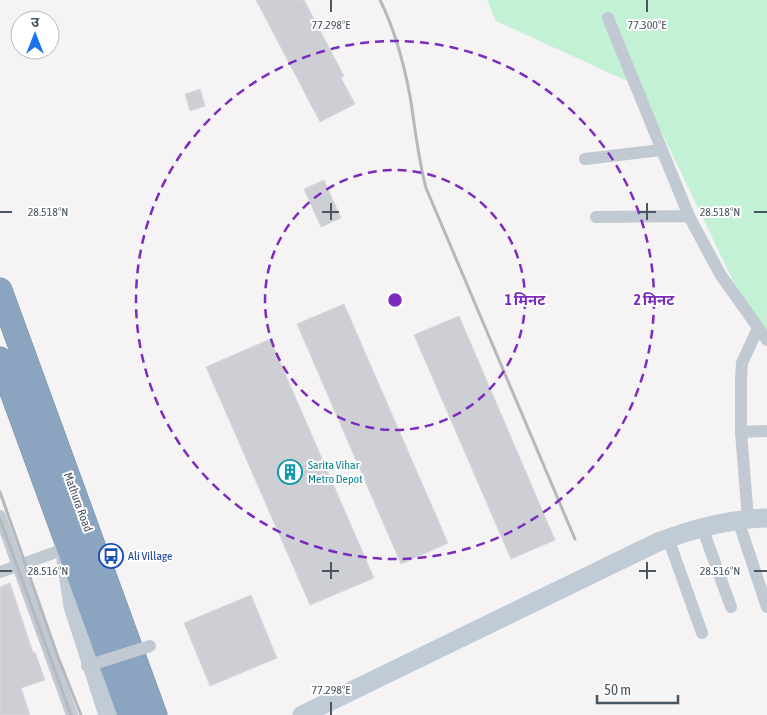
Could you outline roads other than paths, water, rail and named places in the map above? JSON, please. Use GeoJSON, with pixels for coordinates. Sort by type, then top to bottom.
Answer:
{"type":"FeatureCollection","features":[{"type":"Feature","properties":{"kind":"highway","name":"Mathura Road"},"geometry":{"type":"LineString","coordinates":[[0,290],[155,715]]}},
{"type":"Feature","properties":{"kind":"highway","name":"Mathura Road"},"geometry":{"type":"LineString","coordinates":[[0,359],[59,519],[67,548],[130,715]]}},
{"type":"Feature","properties":{"kind":"street"},"geometry":{"type":"LineString","coordinates":[[608,18],[689,216],[720,274],[767,340]]}},
{"type":"Feature","properties":{"kind":"street"},"geometry":{"type":"LineString","coordinates":[[585,159],[661,150]]}},
{"type":"Feature","properties":{"kind":"street"},"geometry":{"type":"LineString","coordinates":[[596,217],[689,216]]}},
{"type":"Feature","properties":{"kind":"street"},"geometry":{"type":"LineString","coordinates":[[758,328],[742,363],[743,520],[767,607]]}},
{"type":"Feature","properties":{"kind":"street"},"geometry":{"type":"LineString","coordinates":[[741,432],[767,431]]}},
{"type":"Feature","properties":{"kind":"street"},"geometry":{"type":"LineString","coordinates":[[0,516],[72,715]]}},
{"type":"Feature","properties":{"kind":"street"},"geometry":{"type":"LineString","coordinates":[[302,715],[532,602],[668,538],[702,527],[767,518]]}},
{"type":"Feature","properties":{"kind":"street"},"geometry":{"type":"LineString","coordinates":[[702,527],[730,607]]}},
{"type":"Feature","properties":{"kind":"street"},"geometry":{"type":"LineString","coordinates":[[668,538],[702,633]]}},
{"type":"Feature","properties":{"kind":"street"},"geometry":{"type":"LineString","coordinates":[[0,572],[67,548],[73,606],[108,715]]}},
{"type":"Feature","properties":{"kind":"street"},"geometry":{"type":"LineString","coordinates":[[87,666],[150,646]]}},
{"type":"Feature","properties":{"kind":"railway"},"geometry":{"type":"LineString","coordinates":[[380,0],[395,35],[405,72],[426,188],[575,539]]}},
{"type":"Feature","properties":{"kind":"railway"},"geometry":{"type":"LineString","coordinates":[[0,492],[58,657],[81,715]]}},
{"type":"Feature","properties":{"kind":"railway"},"geometry":{"type":"LineString","coordinates":[[0,519],[71,715]]}},
{"type":"Feature","properties":{"kind":"place","name":"Sarita Vihar Metro Depot"},"geometry":{"type":"Point","coordinates":[290,472]}},
{"type":"Feature","properties":{"kind":"place","name":"Ali Village"},"geometry":{"type":"Point","coordinates":[111,556]}}]}
